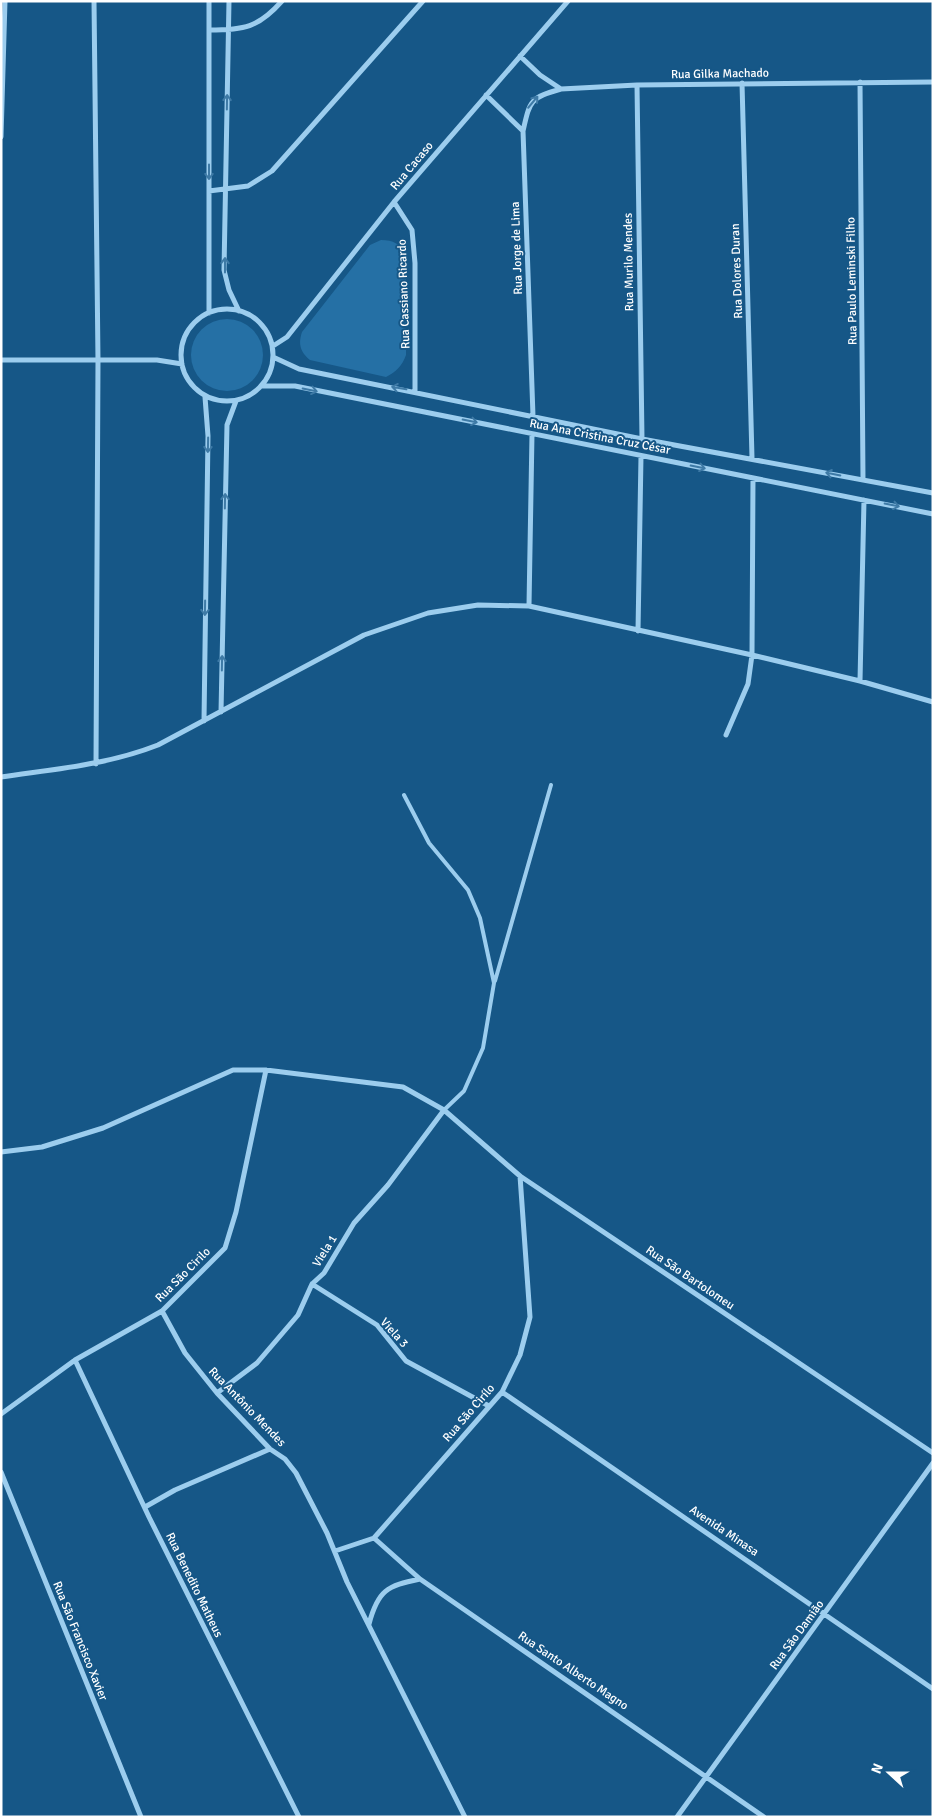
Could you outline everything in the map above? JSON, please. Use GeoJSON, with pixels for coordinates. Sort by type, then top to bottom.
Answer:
{"type":"FeatureCollection","features":[{"type":"Feature","properties":{"kind":"street"},"geometry":{"type":"LineString","coordinates":[[1,137],[5,1]]}},
{"type":"Feature","properties":{"kind":"street"},"geometry":{"type":"LineString","coordinates":[[94,1],[98,360],[96,764]]}},
{"type":"Feature","properties":{"kind":"street"},"geometry":{"type":"LineString","coordinates":[[209,1],[209,313]]}},
{"type":"Feature","properties":{"kind":"street"},"geometry":{"type":"LineString","coordinates":[[229,1],[224,270],[229,290],[239,311]]}},
{"type":"Feature","properties":{"kind":"street"},"geometry":{"type":"LineString","coordinates":[[209,30],[249,28],[268,17],[282,1]]}},
{"type":"Feature","properties":{"kind":"street"},"geometry":{"type":"LineString","coordinates":[[209,191],[226,191],[248,186],[272,171],[423,1]]}},
{"type":"Feature","properties":{"kind":"street","name":"Rua Cacaso"},"geometry":{"type":"LineString","coordinates":[[273,346],[287,337],[394,202],[568,1]]}},
{"type":"Feature","properties":{"kind":"street"},"geometry":{"type":"LineString","coordinates":[[520,56],[540,76],[561,89]]}},
{"type":"Feature","properties":{"kind":"street","name":"Rua Paulo Leminski Filho"},"geometry":{"type":"LineString","coordinates":[[860,82],[864,480]]}},
{"type":"Feature","properties":{"kind":"street","name":"Rua Gilka Machado"},"geometry":{"type":"LineString","coordinates":[[561,89],[742,83],[933,82]]}},
{"type":"Feature","properties":{"kind":"street","name":"Rua Dolores Duran"},"geometry":{"type":"LineString","coordinates":[[742,83],[752,458]]}},
{"type":"Feature","properties":{"kind":"street","name":"Rua Murilo Mendes"},"geometry":{"type":"LineString","coordinates":[[637,85],[642,439]]}},
{"type":"Feature","properties":{"kind":"street","name":"Rua Jorge de Lima"},"geometry":{"type":"LineString","coordinates":[[532,416],[523,131],[528,108],[537,96],[561,89]]}},
{"type":"Feature","properties":{"kind":"street"},"geometry":{"type":"LineString","coordinates":[[486,95],[523,131]]}},
{"type":"Feature","properties":{"kind":"street","name":"Rua Cassiano Ricardo"},"geometry":{"type":"LineString","coordinates":[[394,202],[412,230],[416,263],[415,391]]}},
{"type":"Feature","properties":{"kind":"street"},"geometry":{"type":"LineString","coordinates":[[229,309],[239,311],[257,320],[264,328],[273,346],[272,368],[262,386],[250,396],[236,401],[215,400],[205,396],[190,383],[182,364],[182,349],[186,334],[192,325],[209,313],[229,309]]}},
{"type":"Feature","properties":{"kind":"street","name":"Rua Ana Cristina Cruz César"},"geometry":{"type":"LineString","coordinates":[[273,357],[299,369],[415,391],[642,439],[933,493]]}},
{"type":"Feature","properties":{"kind":"street"},"geometry":{"type":"LineString","coordinates":[[1,360],[157,360],[182,364]]}},
{"type":"Feature","properties":{"kind":"street","name":"Rua Ana Cristina Cruz César"},"geometry":{"type":"LineString","coordinates":[[262,386],[295,386],[933,514]]}},
{"type":"Feature","properties":{"kind":"street"},"geometry":{"type":"LineString","coordinates":[[204,721],[208,436],[205,396]]}},
{"type":"Feature","properties":{"kind":"street"},"geometry":{"type":"LineString","coordinates":[[222,712],[227,425],[236,401]]}},
{"type":"Feature","properties":{"kind":"street"},"geometry":{"type":"LineString","coordinates":[[529,606],[532,434]]}},
{"type":"Feature","properties":{"kind":"street"},"geometry":{"type":"LineString","coordinates":[[638,631],[641,456]]}},
{"type":"Feature","properties":{"kind":"street"},"geometry":{"type":"LineString","coordinates":[[726,736],[748,684],[752,655],[753,478]]}},
{"type":"Feature","properties":{"kind":"street"},"geometry":{"type":"LineString","coordinates":[[860,681],[864,500]]}},
{"type":"Feature","properties":{"kind":"street"},"geometry":{"type":"LineString","coordinates":[[1,777],[96,764],[158,746],[350,642],[406,618],[478,605],[529,606],[752,655],[860,681],[933,702]]}},
{"type":"Feature","properties":{"kind":"street"},"geometry":{"type":"LineString","coordinates":[[1,1152],[42,1147],[103,1128],[233,1070],[266,1070],[403,1087],[444,1110]]}},
{"type":"Feature","properties":{"kind":"street","name":"Rua São Cirilo"},"geometry":{"type":"LineString","coordinates":[[1,1414],[75,1360],[162,1311],[225,1248],[236,1212],[266,1070]]}},
{"type":"Feature","properties":{"kind":"street","name":"Rua São Bartolomeu"},"geometry":{"type":"LineString","coordinates":[[444,1110],[520,1176],[933,1453]]}},
{"type":"Feature","properties":{"kind":"street","name":"Viela 1"},"geometry":{"type":"LineString","coordinates":[[217,1393],[257,1363],[298,1314],[312,1284],[324,1273],[354,1222],[388,1185],[444,1110]]}},
{"type":"Feature","properties":{"kind":"street","name":"Rua São Cirílo"},"geometry":{"type":"LineString","coordinates":[[374,1538],[502,1392],[520,1355],[530,1317],[520,1176]]}},
{"type":"Feature","properties":{"kind":"street","name":"Viela 3"},"geometry":{"type":"LineString","coordinates":[[312,1284],[377,1326],[406,1362],[488,1406]]}},
{"type":"Feature","properties":{"kind":"street","name":"Rua Antônio Mendes"},"geometry":{"type":"LineString","coordinates":[[162,1311],[185,1353],[217,1393],[270,1449],[284,1459],[296,1473],[335,1551],[342,1572],[465,1817]]}},
{"type":"Feature","properties":{"kind":"street","name":"Rua Benedito Matheus"},"geometry":{"type":"LineString","coordinates":[[75,1360],[145,1507],[299,1817]]}},
{"type":"Feature","properties":{"kind":"street","name":"Avenida Minasa"},"geometry":{"type":"LineString","coordinates":[[502,1392],[826,1612],[933,1689]]}},
{"type":"Feature","properties":{"kind":"street"},"geometry":{"type":"LineString","coordinates":[[145,1507],[175,1490],[270,1449]]}},
{"type":"Feature","properties":{"kind":"street","name":"Rua São Damião"},"geometry":{"type":"LineString","coordinates":[[677,1817],[933,1463]]}},
{"type":"Feature","properties":{"kind":"street","name":"Rua São Francisco Xavier"},"geometry":{"type":"LineString","coordinates":[[1,1472],[141,1817]]}},
{"type":"Feature","properties":{"kind":"street"},"geometry":{"type":"LineString","coordinates":[[335,1551],[374,1538]]}},
{"type":"Feature","properties":{"kind":"street","name":"Rua Santo Alberto Magno"},"geometry":{"type":"LineString","coordinates":[[374,1538],[420,1579],[764,1817]]}},
{"type":"Feature","properties":{"kind":"street"},"geometry":{"type":"LineString","coordinates":[[369,1624],[373,1607],[381,1593],[395,1584],[420,1579]]}},
{"type":"Feature","properties":{"kind":"lane"},"geometry":{"type":"LineString","coordinates":[[444,1110],[464,1091],[483,1048],[494,983],[551,785]]}},
{"type":"Feature","properties":{"kind":"lane"},"geometry":{"type":"LineString","coordinates":[[404,795],[429,843],[468,890],[480,918],[494,983]]}},
{"type":"Feature","properties":{"kind":"shaded area"},"geometry":{"type":"Polygon","coordinates":[[[381,240],[396,243],[406,255],[406,355],[403,362],[396,371],[386,377],[310,360],[301,348],[302,332],[370,245],[381,240]]]}},
{"type":"Feature","properties":{"kind":"shaded area"},"geometry":{"type":"Polygon","coordinates":[[[227,319],[247,325],[257,335],[263,355],[257,375],[247,385],[227,391],[207,385],[197,375],[191,355],[197,335],[207,325],[227,319]]]}}]}
